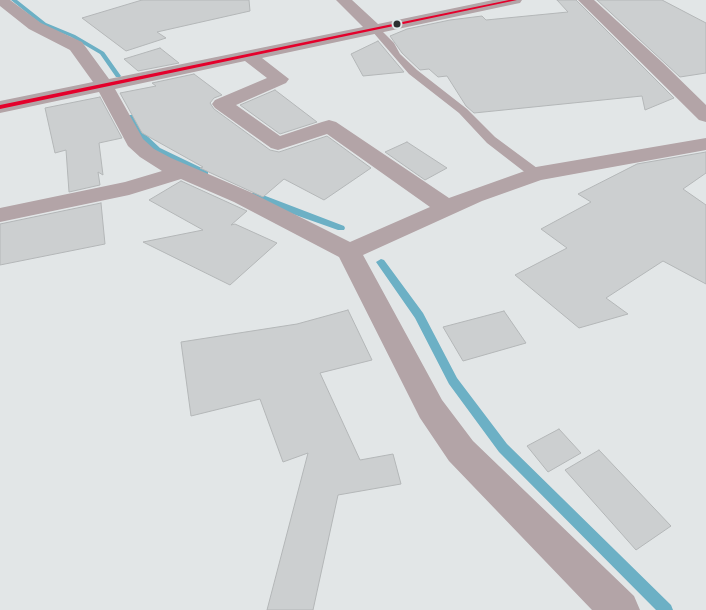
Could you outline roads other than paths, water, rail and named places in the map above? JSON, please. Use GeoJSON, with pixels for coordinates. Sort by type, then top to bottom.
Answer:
{"type":"FeatureCollection","features":[{"type":"Feature","properties":{"kind":"street"},"geometry":{"type":"LineString","coordinates":[[1,0],[35,26],[76,46],[104,85],[135,142],[147,153],[181,172],[242,198],[348,252],[431,409],[461,451],[620,610]]}},
{"type":"Feature","properties":{"kind":"street"},"geometry":{"type":"LineString","coordinates":[[342,0],[375,29]]}},
{"type":"Feature","properties":{"kind":"street"},"geometry":{"type":"LineString","coordinates":[[0,107],[515,0]]}},
{"type":"Feature","properties":{"kind":"street"},"geometry":{"type":"LineString","coordinates":[[585,0],[657,66],[706,116]]}},
{"type":"Feature","properties":{"kind":"street"},"geometry":{"type":"LineString","coordinates":[[246,55],[280,79],[222,104],[278,144],[329,126],[448,208]]}},
{"type":"Feature","properties":{"kind":"street"},"geometry":{"type":"LineString","coordinates":[[348,252],[448,208],[536,174],[706,144]]}},
{"type":"Feature","properties":{"kind":"street"},"geometry":{"type":"LineString","coordinates":[[0,214],[129,188],[181,172]]}},
{"type":"Feature","properties":{"kind":"lane"},"geometry":{"type":"LineString","coordinates":[[375,29],[392,45],[396,55],[413,72],[463,111],[491,140],[536,174]]}},
{"type":"Feature","properties":{"kind":"waterway"},"geometry":{"type":"LineString","coordinates":[[14,0],[44,24],[73,36],[102,53],[118,76]]}},
{"type":"Feature","properties":{"kind":"waterway"},"geometry":{"type":"LineString","coordinates":[[130,117],[139,132],[157,150],[205,173]]}},
{"type":"Feature","properties":{"kind":"waterway"},"geometry":{"type":"LineString","coordinates":[[255,195],[341,228]]}},
{"type":"Feature","properties":{"kind":"waterway"},"geometry":{"type":"LineString","coordinates":[[381,262],[419,316],[453,381],[503,448],[666,610]]}}]}
